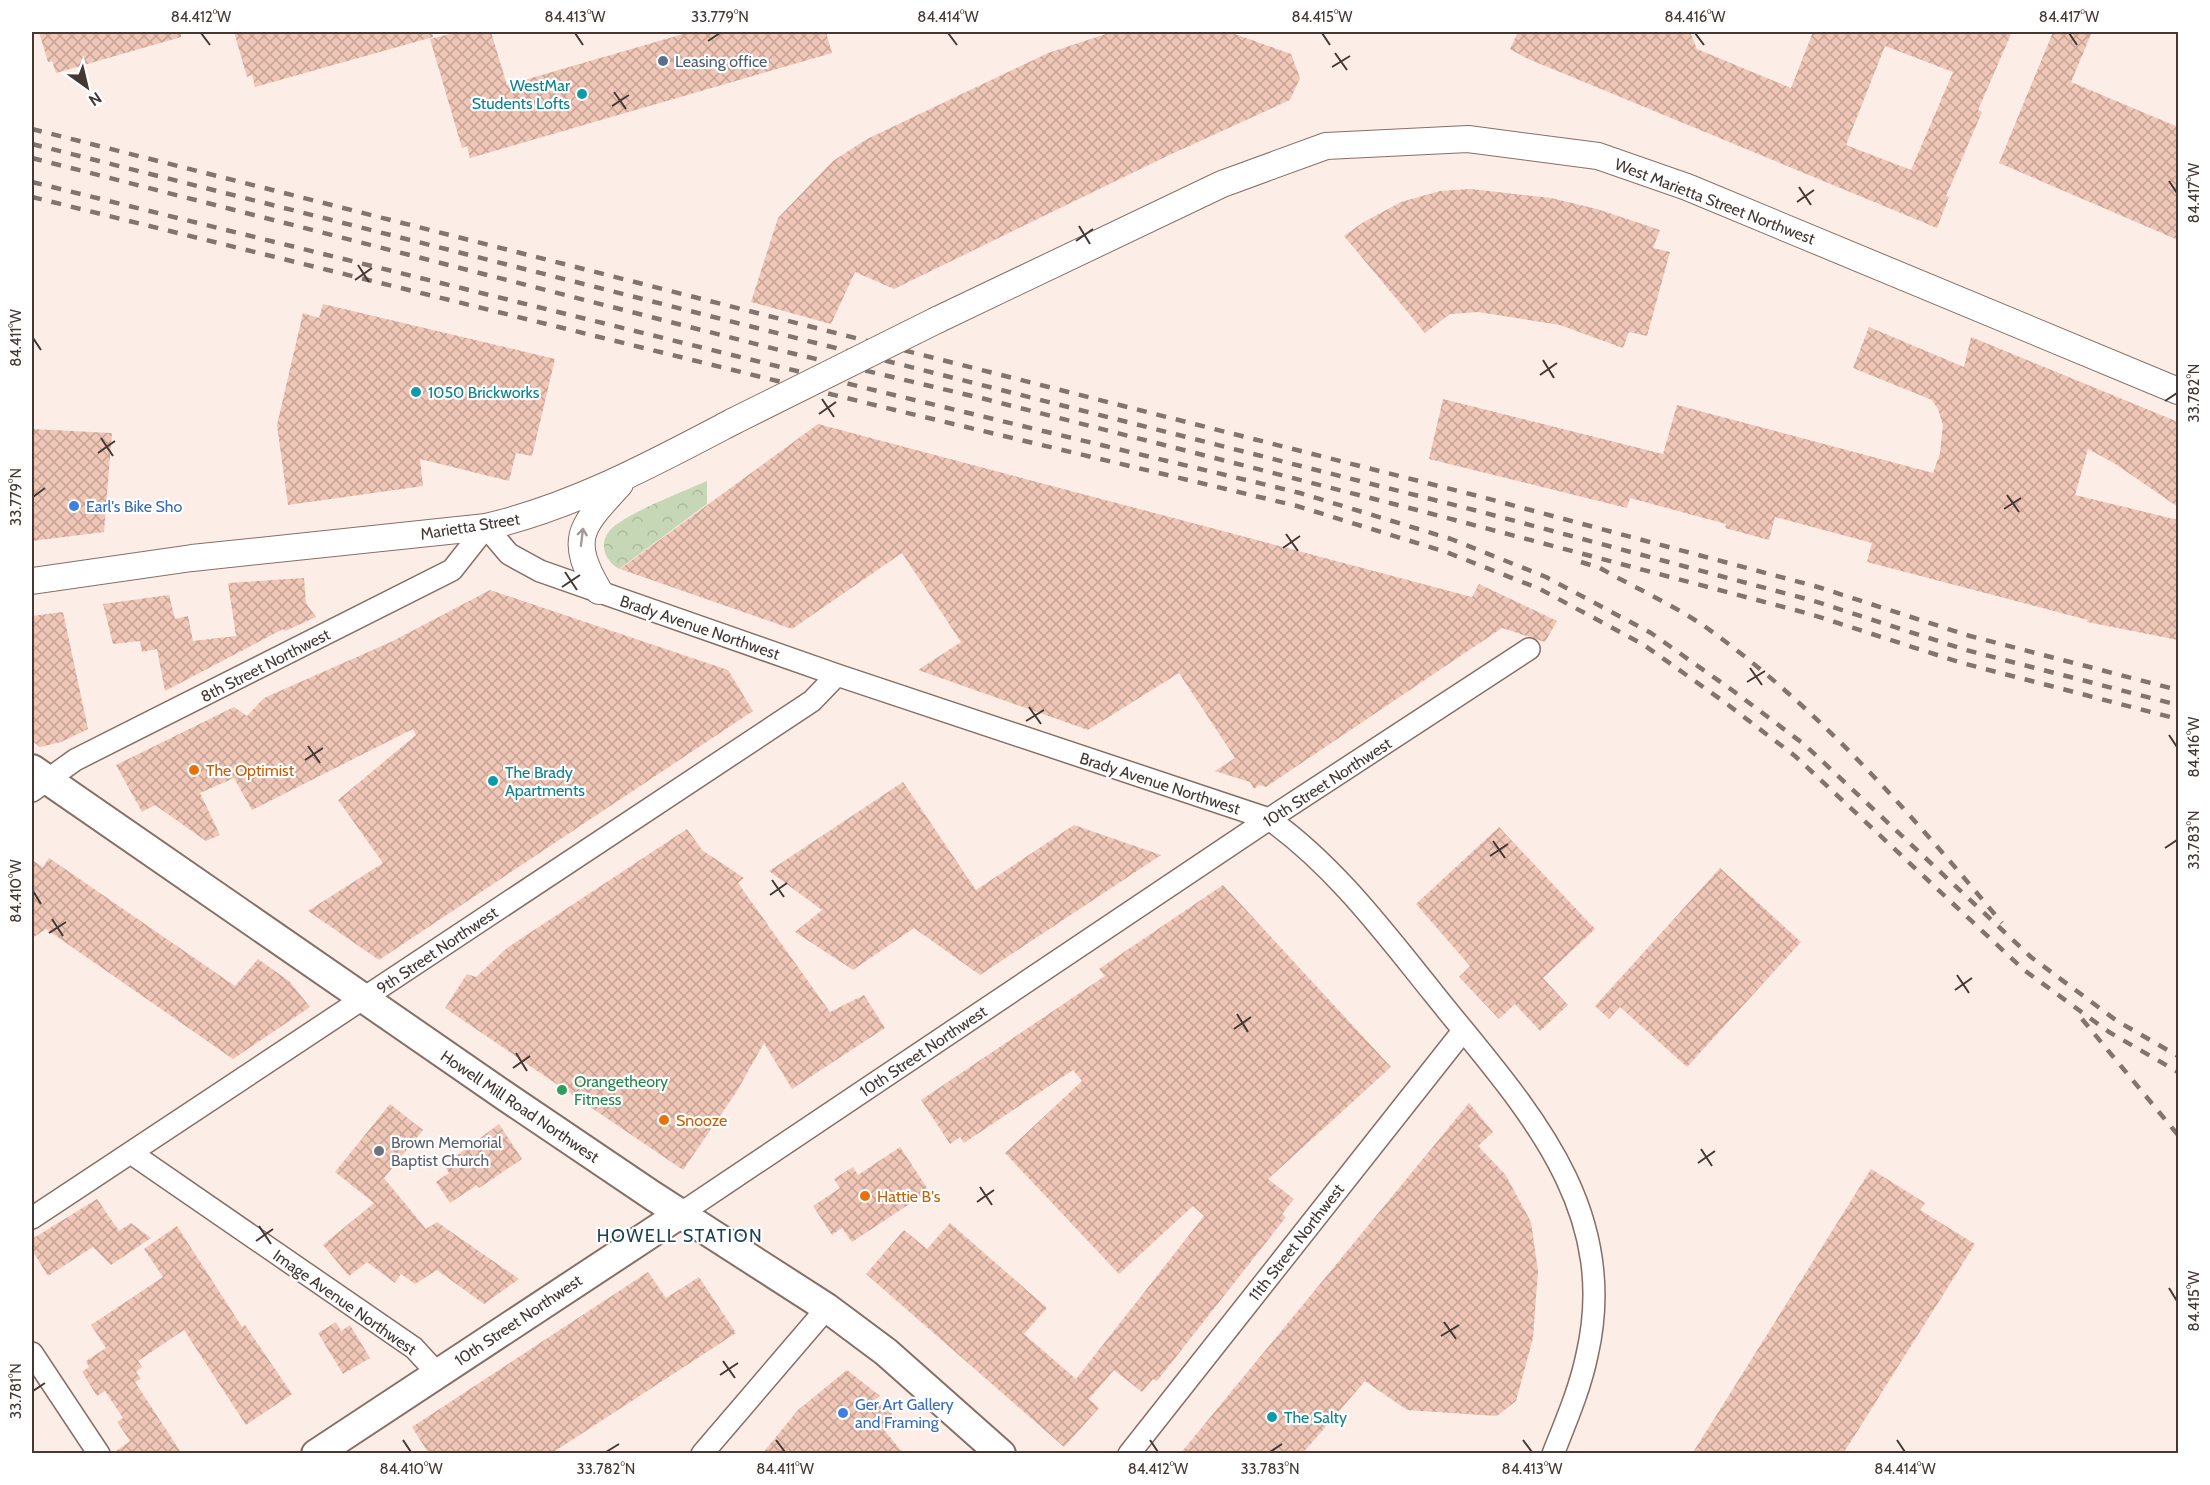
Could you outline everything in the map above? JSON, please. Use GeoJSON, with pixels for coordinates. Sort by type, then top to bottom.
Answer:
{"type":"FeatureCollection","features":[{"type":"Feature","properties":{"kind":"main road","name":"Howell Mill Road Northwest"},"geometry":{"type":"LineString","coordinates":[[37,780],[680,1214],[826,1308],[886,1352],[1001,1454]]}},
{"type":"Feature","properties":{"kind":"main road","name":"10th Street Northwest"},"geometry":{"type":"LineString","coordinates":[[316,1454],[680,1214]]}},
{"type":"Feature","properties":{"kind":"street","name":"West Marietta Street Northwest"},"geometry":{"type":"LineString","coordinates":[[938,321],[1222,184],[1326,146],[1468,139],[1598,156],[1665,180],[2178,391]]}},
{"type":"Feature","properties":{"kind":"street","name":"Marietta Street"},"geometry":{"type":"LineString","coordinates":[[32,580],[192,558],[486,527],[523,518],[568,502],[628,476],[938,321]]}},
{"type":"Feature","properties":{"kind":"street"},"geometry":{"type":"LineString","coordinates":[[599,591],[589,573],[581,548],[581,530],[628,476]]}},
{"type":"Feature","properties":{"kind":"street","name":"Brady Avenue Northwest"},"geometry":{"type":"LineString","coordinates":[[486,527],[509,554],[540,571],[837,675],[1269,819],[1295,838],[1346,889],[1536,1122],[1564,1170],[1578,1203],[1587,1237],[1592,1273],[1593,1308],[1588,1353],[1576,1397],[1553,1454]]}},
{"type":"Feature","properties":{"kind":"street","name":"8th Street Northwest"},"geometry":{"type":"LineString","coordinates":[[37,780],[452,570],[486,527]]}},
{"type":"Feature","properties":{"kind":"street","name":"10th Street Northwest"},"geometry":{"type":"LineString","coordinates":[[680,1214],[1269,819],[1529,649]]}},
{"type":"Feature","properties":{"kind":"street","name":"9th Street Northwest"},"geometry":{"type":"LineString","coordinates":[[32,1218],[812,701],[837,675]]}},
{"type":"Feature","properties":{"kind":"street","name":"11th Street Northwest"},"geometry":{"type":"LineString","coordinates":[[1129,1454],[1463,1031]]}},
{"type":"Feature","properties":{"kind":"street","name":"Image Avenue Northwest"},"geometry":{"type":"LineString","coordinates":[[131,1153],[414,1348],[437,1373]]}},
{"type":"Feature","properties":{"kind":"street"},"geometry":{"type":"LineString","coordinates":[[702,1454],[826,1308]]}},
{"type":"Feature","properties":{"kind":"street"},"geometry":{"type":"LineString","coordinates":[[32,1353],[99,1454]]}},
{"type":"Feature","properties":{"kind":"green space"},"geometry":{"type":"Polygon","coordinates":[[[707,481],[707,504],[619,569],[610,562],[605,552],[604,541],[610,530],[628,517],[707,481]]]}},
{"type":"Feature","properties":{"kind":"building"},"geometry":{"type":"Polygon","coordinates":[[[39,32],[181,32],[181,37],[56,73],[52,61],[48,62],[39,32]]]}},
{"type":"Feature","properties":{"kind":"building"},"geometry":{"type":"Polygon","coordinates":[[[234,32],[432,32],[433,37],[255,87],[252,75],[247,77],[234,32]]]}},
{"type":"Feature","properties":{"kind":"building","name":"WestMar Students Lofts"},"geometry":{"type":"Polygon","coordinates":[[[458,32],[491,32],[507,85],[690,32],[826,32],[832,53],[470,158],[467,146],[462,148],[430,39],[458,32]]]}},
{"type":"Feature","properties":{"kind":"building"},"geometry":{"type":"Polygon","coordinates":[[[1112,32],[1229,32],[1291,54],[1300,78],[1290,100],[1165,157],[894,289],[855,272],[831,324],[751,302],[778,218],[833,161],[867,139],[1048,53],[1112,32]]]}},
{"type":"Feature","properties":{"kind":"building"},"geometry":{"type":"Polygon","coordinates":[[[1518,32],[1690,32],[1697,49],[1791,88],[1813,32],[2012,32],[1978,110],[1982,112],[1946,196],[1949,197],[1937,228],[1526,58],[1510,49],[1518,32]],[[1885,46],[1846,145],[1911,170],[1953,72],[1885,46]]]}},
{"type":"Feature","properties":{"kind":"building"},"geometry":{"type":"Polygon","coordinates":[[[2053,32],[2092,32],[2071,82],[2178,127],[2178,240],[1999,163],[2053,32]]]}},
{"type":"Feature","properties":{"kind":"building"},"geometry":{"type":"Polygon","coordinates":[[[1471,189],[1551,198],[1597,209],[1660,230],[1653,248],[1670,252],[1647,336],[1629,332],[1623,348],[1560,325],[1478,312],[1450,314],[1425,333],[1344,236],[1362,223],[1401,202],[1440,191],[1471,189]]]}},
{"type":"Feature","properties":{"kind":"building","name":"1050 Brickworks"},"geometry":{"type":"Polygon","coordinates":[[[323,304],[555,359],[532,456],[516,453],[509,481],[420,459],[423,486],[288,505],[277,425],[303,313],[319,318],[323,304]]]}},
{"type":"Feature","properties":{"kind":"building"},"geometry":{"type":"Polygon","coordinates":[[[1869,327],[1964,367],[1971,337],[2178,422],[2178,507],[2114,463],[2088,449],[2075,495],[2178,520],[2178,640],[2087,622],[2088,620],[1867,562],[1872,543],[1775,517],[1769,540],[1725,528],[1726,524],[1630,498],[1627,508],[1429,459],[1443,399],[1663,454],[1677,405],[1933,473],[1940,453],[1943,425],[1938,409],[1932,400],[1853,368],[1869,327]]]}},
{"type":"Feature","properties":{"kind":"building"},"geometry":{"type":"Polygon","coordinates":[[[818,424],[1472,597],[1479,584],[1557,621],[1545,642],[1502,628],[1266,787],[1259,785],[1254,789],[1250,782],[1215,771],[1235,758],[1179,673],[1088,730],[918,670],[961,642],[902,553],[792,629],[620,569],[818,424]]]}},
{"type":"Feature","properties":{"kind":"building"},"geometry":{"type":"Polygon","coordinates":[[[32,429],[112,433],[104,532],[32,541],[32,429]]]}},
{"type":"Feature","properties":{"kind":"building"},"geometry":{"type":"Polygon","coordinates":[[[304,578],[306,603],[316,617],[285,631],[283,629],[165,691],[157,649],[142,652],[140,641],[113,644],[103,604],[169,595],[175,619],[188,616],[193,641],[236,636],[228,583],[304,578]]]}},
{"type":"Feature","properties":{"kind":"building","name":"The Brady Apartments"},"geometry":{"type":"Polygon","coordinates":[[[490,590],[728,670],[753,711],[379,960],[308,911],[383,863],[338,800],[416,735],[413,729],[252,810],[234,778],[200,793],[220,835],[206,841],[155,805],[142,812],[116,765],[234,707],[247,716],[264,698],[393,641],[490,590]]]}},
{"type":"Feature","properties":{"kind":"building"},"geometry":{"type":"Polygon","coordinates":[[[63,612],[88,729],[61,742],[40,747],[32,741],[32,616],[63,612]]]}},
{"type":"Feature","properties":{"kind":"building"},"geometry":{"type":"Polygon","coordinates":[[[903,782],[976,890],[1074,825],[1161,855],[980,975],[914,928],[853,970],[795,932],[822,910],[769,871],[903,782]]]}},
{"type":"Feature","properties":{"kind":"building"},"geometry":{"type":"Polygon","coordinates":[[[1499,827],[1595,929],[1543,978],[1568,1005],[1540,1031],[1515,1004],[1499,1019],[1459,977],[1470,966],[1416,904],[1499,827]]]}},
{"type":"Feature","properties":{"kind":"building"},"geometry":{"type":"Polygon","coordinates":[[[687,829],[702,850],[744,878],[738,883],[830,1012],[864,995],[885,1028],[792,1089],[764,1043],[737,1091],[683,1170],[445,1008],[467,974],[476,977],[507,948],[687,829]]]}},
{"type":"Feature","properties":{"kind":"building"},"geometry":{"type":"Polygon","coordinates":[[[49,858],[235,986],[258,959],[289,981],[310,1007],[233,1059],[46,929],[32,938],[32,860],[43,867],[49,858]]]}},
{"type":"Feature","properties":{"kind":"building"},"geometry":{"type":"Polygon","coordinates":[[[1720,868],[1801,942],[1687,1067],[1620,1007],[1609,1019],[1595,1006],[1720,868]]]}},
{"type":"Feature","properties":{"kind":"building"},"geometry":{"type":"Polygon","coordinates":[[[1223,885],[1391,1067],[1268,1179],[1294,1199],[1282,1214],[1286,1217],[1157,1381],[1153,1379],[1142,1392],[1114,1370],[1089,1399],[1099,1408],[1064,1447],[866,1274],[904,1230],[927,1249],[950,1223],[1047,1308],[1024,1334],[1076,1379],[1204,1216],[1193,1206],[1119,1274],[1005,1153],[1082,1081],[1073,1070],[964,1143],[960,1137],[950,1144],[921,1100],[1105,976],[1099,969],[1223,885]]]}},
{"type":"Feature","properties":{"kind":"building"},"geometry":{"type":"Polygon","coordinates":[[[1469,1103],[1493,1132],[1478,1146],[1505,1174],[1531,1222],[1538,1271],[1533,1338],[1516,1401],[1497,1416],[1407,1410],[1365,1381],[1302,1454],[1180,1454],[1469,1103]]]}},
{"type":"Feature","properties":{"kind":"building"},"geometry":{"type":"Polygon","coordinates":[[[390,1104],[423,1130],[384,1178],[426,1229],[437,1222],[519,1279],[484,1304],[437,1270],[415,1284],[401,1274],[395,1283],[367,1262],[349,1276],[323,1245],[374,1203],[335,1172],[390,1104]]]}},
{"type":"Feature","properties":{"kind":"building"},"geometry":{"type":"Polygon","coordinates":[[[499,1124],[522,1159],[479,1188],[477,1185],[450,1203],[436,1182],[449,1173],[444,1165],[499,1124]]]}},
{"type":"Feature","properties":{"kind":"building"},"geometry":{"type":"Polygon","coordinates":[[[900,1147],[929,1191],[852,1242],[842,1228],[832,1235],[813,1206],[840,1188],[834,1179],[853,1167],[858,1175],[900,1147]]]}},
{"type":"Feature","properties":{"kind":"building"},"geometry":{"type":"Polygon","coordinates":[[[1871,1169],[1925,1203],[1920,1210],[1975,1244],[1843,1454],[1692,1454],[1871,1169]]]}},
{"type":"Feature","properties":{"kind":"building"},"geometry":{"type":"Polygon","coordinates":[[[97,1199],[119,1231],[131,1223],[151,1238],[111,1265],[93,1247],[48,1276],[32,1250],[32,1239],[97,1199]]]}},
{"type":"Feature","properties":{"kind":"building"},"geometry":{"type":"Polygon","coordinates":[[[177,1226],[242,1327],[245,1325],[292,1394],[246,1425],[184,1330],[138,1361],[142,1367],[136,1372],[141,1379],[135,1382],[182,1454],[112,1454],[130,1441],[117,1422],[123,1418],[105,1391],[97,1396],[82,1372],[89,1367],[86,1361],[106,1348],[91,1325],[163,1277],[144,1249],[177,1226]]]}},
{"type":"Feature","properties":{"kind":"building"},"geometry":{"type":"Polygon","coordinates":[[[648,1272],[666,1298],[699,1277],[736,1333],[552,1453],[539,1451],[535,1454],[429,1454],[412,1427],[648,1272]]]}},
{"type":"Feature","properties":{"kind":"building"},"geometry":{"type":"Polygon","coordinates":[[[336,1322],[341,1331],[350,1325],[370,1358],[343,1374],[318,1333],[336,1322]]]}},
{"type":"Feature","properties":{"kind":"building","name":"Ger Art Gallery and Framing"},"geometry":{"type":"Polygon","coordinates":[[[847,1370],[880,1396],[875,1400],[896,1417],[884,1430],[904,1454],[762,1454],[798,1410],[847,1370]]]}},
{"type":"Feature","properties":{"kind":"railway"},"geometry":{"type":"LineString","coordinates":[[32,129],[1478,496],[1818,587],[1970,636],[2178,690]]}},
{"type":"Feature","properties":{"kind":"railway"},"geometry":{"type":"LineString","coordinates":[[32,144],[1474,510],[1814,601],[1966,650],[2178,705]]}},
{"type":"Feature","properties":{"kind":"railway"},"geometry":{"type":"LineString","coordinates":[[32,158],[791,353],[985,399],[1417,510],[1810,614],[1962,663],[2178,719]]}},
{"type":"Feature","properties":{"kind":"railway"},"geometry":{"type":"LineString","coordinates":[[32,182],[1300,493],[1451,539],[1546,577],[1651,633],[1805,745],[2031,957],[2117,1021],[2178,1056]]}},
{"type":"Feature","properties":{"kind":"railway"},"geometry":{"type":"LineString","coordinates":[[32,197],[895,410],[1297,506],[1446,552],[1540,589],[1644,645],[1723,701],[1795,756],[2024,970],[2109,1032],[2178,1072]]}},
{"type":"Feature","properties":{"kind":"railway"},"geometry":{"type":"LineString","coordinates":[[1581,562],[1600,568],[1668,604],[1707,628],[1789,694],[1864,766],[2002,923]]}},
{"type":"Feature","properties":{"kind":"railway"},"geometry":{"type":"LineString","coordinates":[[2082,1019],[2178,1135]]}},
{"type":"Feature","properties":{"kind":"place","name":"Leasing office"},"geometry":{"type":"Point","coordinates":[663,61]}},
{"type":"Feature","properties":{"kind":"place","name":"WestMar Students Lofts"},"geometry":{"type":"Point","coordinates":[582,94]}},
{"type":"Feature","properties":{"kind":"place","name":"1050 Brickworks"},"geometry":{"type":"Point","coordinates":[416,392]}},
{"type":"Feature","properties":{"kind":"place","name":"Earl's Bike Sho"},"geometry":{"type":"Point","coordinates":[74,506]}},
{"type":"Feature","properties":{"kind":"place","name":"The Optimist"},"geometry":{"type":"Point","coordinates":[194,770]}},
{"type":"Feature","properties":{"kind":"place","name":"The Brady Apartments"},"geometry":{"type":"Point","coordinates":[493,781]}},
{"type":"Feature","properties":{"kind":"place","name":"Orangetheory Fitness"},"geometry":{"type":"Point","coordinates":[562,1090]}},
{"type":"Feature","properties":{"kind":"place","name":"Snooze"},"geometry":{"type":"Point","coordinates":[664,1120]}},
{"type":"Feature","properties":{"kind":"place","name":"Brown Memorial Baptist Church"},"geometry":{"type":"Point","coordinates":[379,1151]}},
{"type":"Feature","properties":{"kind":"place","name":"Hattie B's"},"geometry":{"type":"Point","coordinates":[865,1196]}},
{"type":"Feature","properties":{"kind":"place","name":"Ger Art Gallery and Framing"},"geometry":{"type":"Point","coordinates":[843,1413]}},
{"type":"Feature","properties":{"kind":"place","name":"The Salty"},"geometry":{"type":"Point","coordinates":[1272,1417]}},
{"type":"Feature","properties":{"kind":"district","name":"HOWELL STATION"},"geometry":{"type":"Point","coordinates":[680,1236]}}]}
